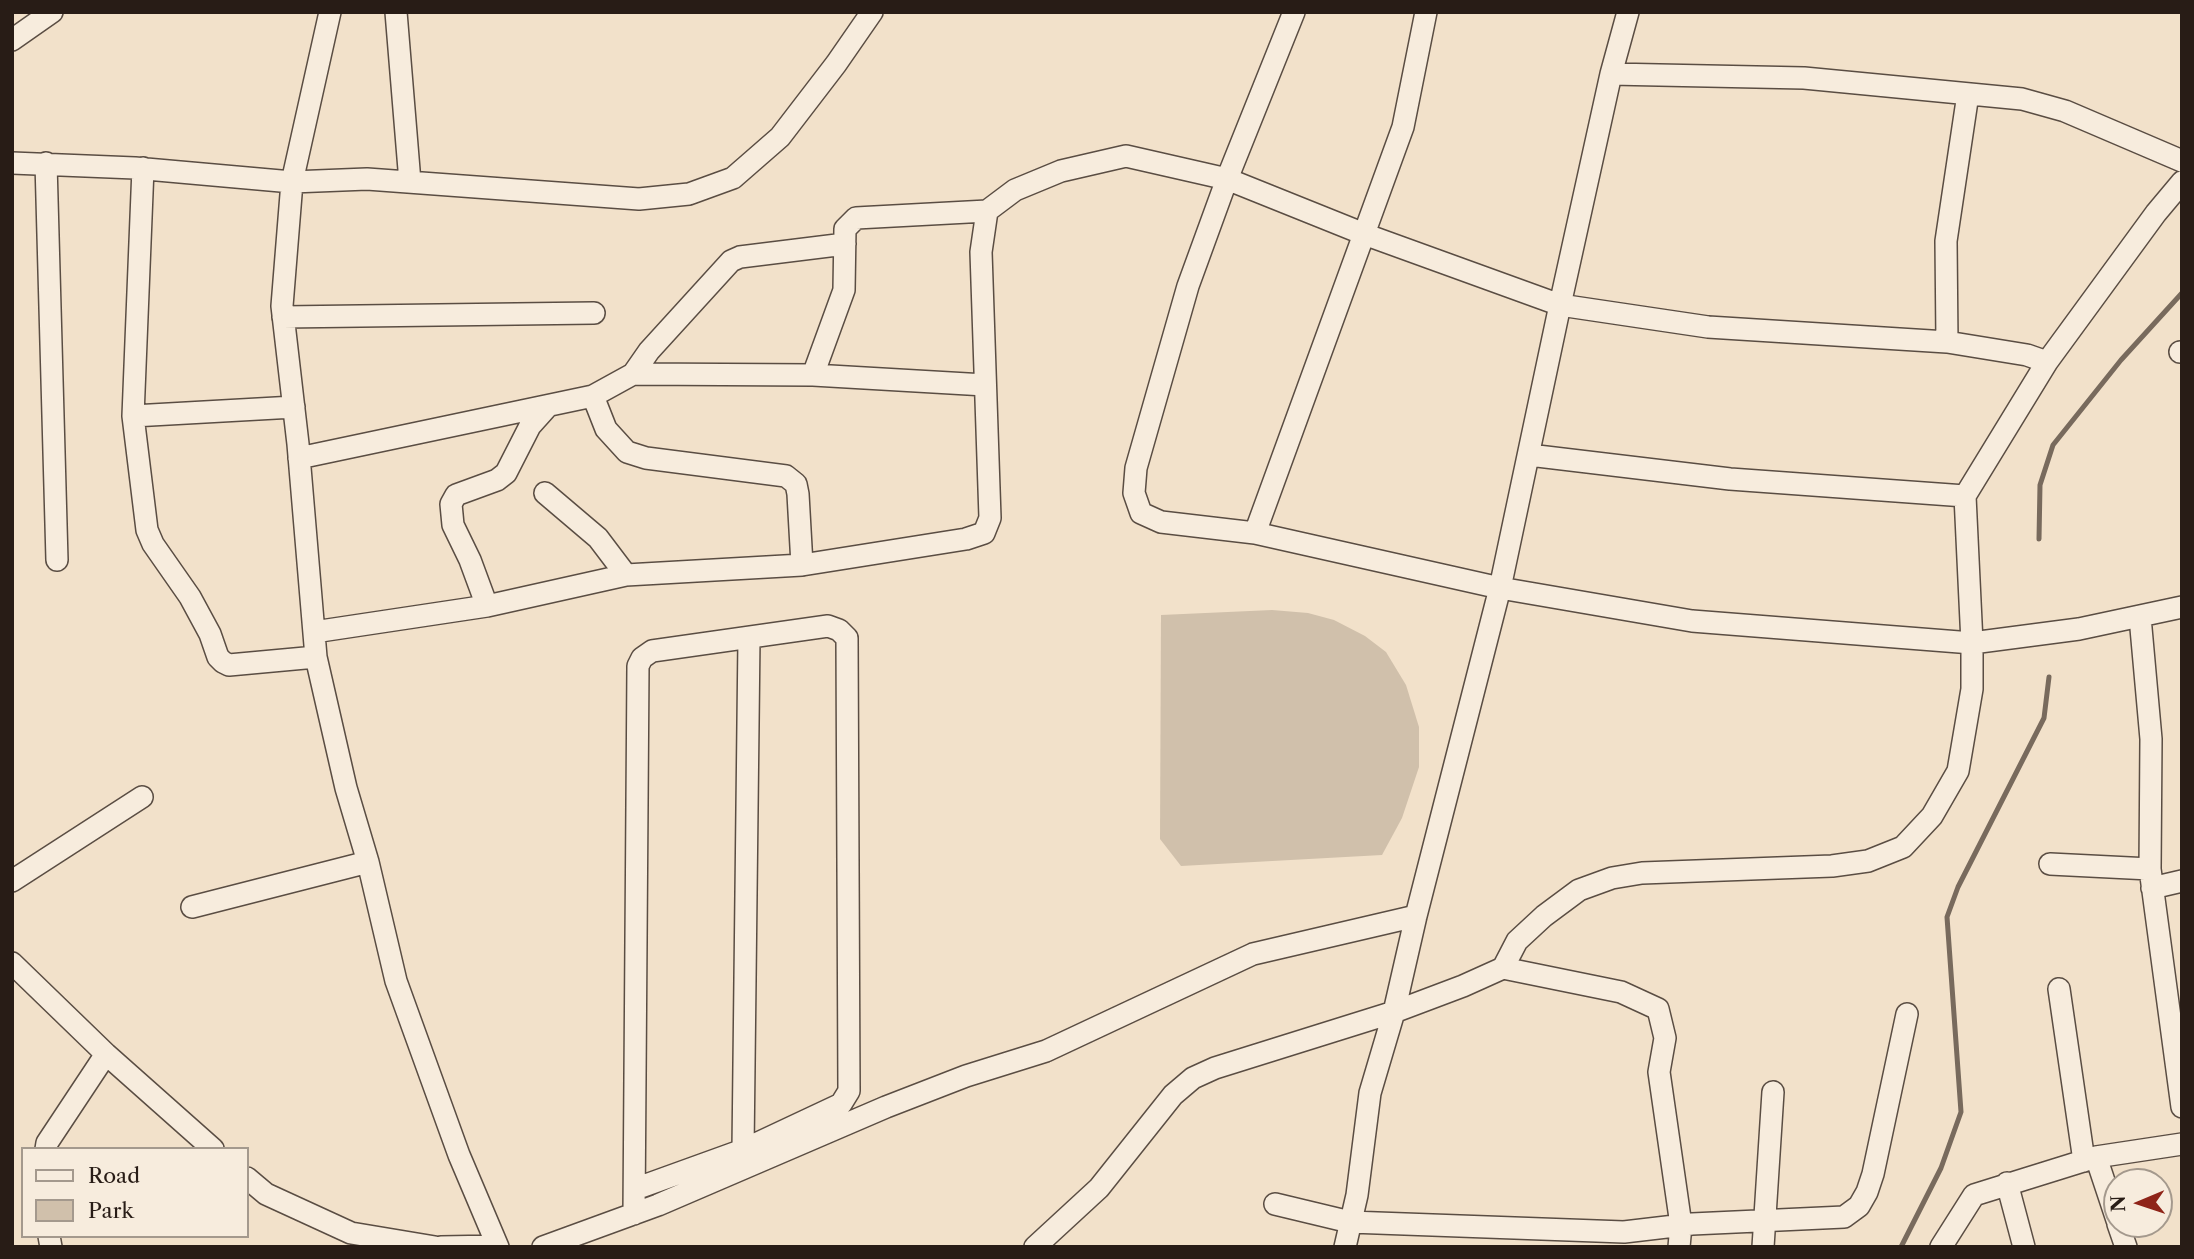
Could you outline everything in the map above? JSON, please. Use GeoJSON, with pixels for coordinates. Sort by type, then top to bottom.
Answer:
{"type":"FeatureCollection","features":[{"type":"Feature","properties":{"kind":"street"},"geometry":{"type":"LineString","coordinates":[[12,40],[52,12]]}},
{"type":"Feature","properties":{"kind":"street"},"geometry":{"type":"LineString","coordinates":[[330,12],[292,182],[282,306],[299,458],[316,657],[346,788],[368,862],[396,981],[459,1155],[498,1246],[441,1247]]}},
{"type":"Feature","properties":{"kind":"street"},"geometry":{"type":"LineString","coordinates":[[396,12],[410,182]]}},
{"type":"Feature","properties":{"kind":"street"},"geometry":{"type":"LineString","coordinates":[[12,163],[143,168],[292,182],[367,179],[639,199],[689,194],[733,178],[780,136],[872,12]]}},
{"type":"Feature","properties":{"kind":"street"},"geometry":{"type":"LineString","coordinates":[[1294,12],[1227,179],[1188,286],[1136,468],[1134,493],[1141,513],[1161,522],[1255,533],[1500,588],[1692,621],[1972,643],[2079,629],[2182,607]]}},
{"type":"Feature","properties":{"kind":"street"},"geometry":{"type":"LineString","coordinates":[[1255,533],[1403,127],[1426,12]]}},
{"type":"Feature","properties":{"kind":"street"},"geometry":{"type":"LineString","coordinates":[[1345,1247],[1357,1195],[1370,1093],[1394,1012],[1500,588],[1611,74],[1628,12]]}},
{"type":"Feature","properties":{"kind":"street"},"geometry":{"type":"LineString","coordinates":[[1611,74],[1804,78],[2022,99],[2065,111],[2182,161]]}},
{"type":"Feature","properties":{"kind":"street"},"geometry":{"type":"LineString","coordinates":[[1947,342],[1946,241],[1968,94]]}},
{"type":"Feature","properties":{"kind":"street"},"geometry":{"type":"LineString","coordinates":[[813,375],[844,290],[845,229],[856,218],[987,211],[1015,190],[1061,170],[1126,156],[1227,179],[1364,234],[1560,305],[1708,327],[1947,342],[2027,355],[2048,362]]}},
{"type":"Feature","properties":{"kind":"street"},"geometry":{"type":"LineString","coordinates":[[46,163],[57,560]]}},
{"type":"Feature","properties":{"kind":"street"},"geometry":{"type":"LineString","coordinates":[[143,168],[133,416],[147,530],[153,544],[190,597],[210,634],[218,657],[229,665],[316,657]]}},
{"type":"Feature","properties":{"kind":"street"},"geometry":{"type":"LineString","coordinates":[[1503,968],[1517,941],[1544,916],[1579,890],[1612,878],[1642,873],[1832,866],[1868,861],[1903,847],[1932,816],[1958,771],[1972,689],[1965,496],[2048,362],[2155,213],[2182,182]]}},
{"type":"Feature","properties":{"kind":"street"},"geometry":{"type":"LineString","coordinates":[[314,632],[488,606],[626,575],[802,565],[966,539],[984,533],[990,518],[981,252],[987,211]]}},
{"type":"Feature","properties":{"kind":"street"},"geometry":{"type":"LineString","coordinates":[[299,458],[593,396],[633,374],[649,351],[731,261],[740,257],[845,244]]}},
{"type":"Feature","properties":{"kind":"street"},"geometry":{"type":"LineString","coordinates":[[283,317],[594,313]]}},
{"type":"Feature","properties":{"kind":"street"},"geometry":{"type":"LineString","coordinates":[[633,374],[813,375],[985,385]]}},
{"type":"Feature","properties":{"kind":"street"},"geometry":{"type":"LineString","coordinates":[[593,396],[606,429],[627,452],[646,458],[786,476],[796,484],[802,565]]}},
{"type":"Feature","properties":{"kind":"street"},"geometry":{"type":"LineString","coordinates":[[488,606],[453,525],[451,505],[456,495],[496,480],[506,473],[530,426],[548,405]]}},
{"type":"Feature","properties":{"kind":"street"},"geometry":{"type":"LineString","coordinates":[[133,416],[294,407]]}},
{"type":"Feature","properties":{"kind":"street"},"geometry":{"type":"LineString","coordinates":[[1529,455],[1730,479],[1965,496]]}},
{"type":"Feature","properties":{"kind":"street"},"geometry":{"type":"LineString","coordinates":[[545,493],[598,538],[626,575]]}},
{"type":"Feature","properties":{"kind":"street"},"geometry":{"type":"LineString","coordinates":[[2140,617],[2151,739],[2151,878],[2182,1107]]}},
{"type":"Feature","properties":{"kind":"street"},"geometry":{"type":"LineString","coordinates":[[634,1214],[638,666],[642,658],[652,651],[828,626],[839,630],[847,638],[849,1091],[841,1104],[743,1150],[635,1189]]}},
{"type":"Feature","properties":{"kind":"street"},"geometry":{"type":"LineString","coordinates":[[743,1150],[749,638]]}},
{"type":"Feature","properties":{"kind":"street"},"geometry":{"type":"LineString","coordinates":[[12,881],[142,797]]}},
{"type":"Feature","properties":{"kind":"street"},"geometry":{"type":"LineString","coordinates":[[191,907],[368,862]]}},
{"type":"Feature","properties":{"kind":"street"},"geometry":{"type":"LineString","coordinates":[[2050,864],[2182,881]]}},
{"type":"Feature","properties":{"kind":"street"},"geometry":{"type":"LineString","coordinates":[[543,1247],[634,1214],[966,1076],[1046,1051],[1253,954],[1416,916]]}},
{"type":"Feature","properties":{"kind":"street"},"geometry":{"type":"LineString","coordinates":[[12,963],[106,1054],[211,1147]]}},
{"type":"Feature","properties":{"kind":"street"},"geometry":{"type":"LineString","coordinates":[[1035,1247],[1100,1188],[1173,1095],[1193,1078],[1215,1068],[1394,1012],[1503,968],[1621,992],[1658,1009],[1665,1038],[1659,1072],[1681,1225],[1679,1247]]}},
{"type":"Feature","properties":{"kind":"street"},"geometry":{"type":"LineString","coordinates":[[2059,989],[2090,1159],[2103,1188]]}},
{"type":"Feature","properties":{"kind":"street"},"geometry":{"type":"LineString","coordinates":[[1275,1204],[1350,1222],[1622,1239],[1681,1225],[1844,1217],[1859,1206],[1873,1174],[1907,1014]]}},
{"type":"Feature","properties":{"kind":"street"},"geometry":{"type":"LineString","coordinates":[[46,1147],[106,1054]]}},
{"type":"Feature","properties":{"kind":"street"},"geometry":{"type":"LineString","coordinates":[[1763,1247],[1773,1092]]}},
{"type":"Feature","properties":{"kind":"street"},"geometry":{"type":"LineString","coordinates":[[1941,1247],[1974,1195],[2090,1159],[2182,1144]]}},
{"type":"Feature","properties":{"kind":"street"},"geometry":{"type":"LineString","coordinates":[[248,1179],[265,1194],[351,1233],[435,1247]]}},
{"type":"Feature","properties":{"kind":"street"},"geometry":{"type":"LineString","coordinates":[[2007,1183],[2024,1247]]}},
{"type":"Feature","properties":{"kind":"green space"},"geometry":{"type":"Polygon","coordinates":[[[1272,610],[1308,613],[1334,620],[1365,636],[1386,652],[1406,685],[1419,727],[1419,767],[1402,818],[1382,855],[1181,866],[1160,839],[1161,615],[1272,610]]]}},
{"type":"Feature","properties":{"kind":"waterway"},"geometry":{"type":"LineString","coordinates":[[2039,539],[2040,485],[2053,445],[2121,360],[2182,293]]}},
{"type":"Feature","properties":{"kind":"waterway"},"geometry":{"type":"LineString","coordinates":[[1901,1247],[1941,1168],[1961,1112],[1947,917],[1958,887],[2044,718],[2049,677]]}}]}
